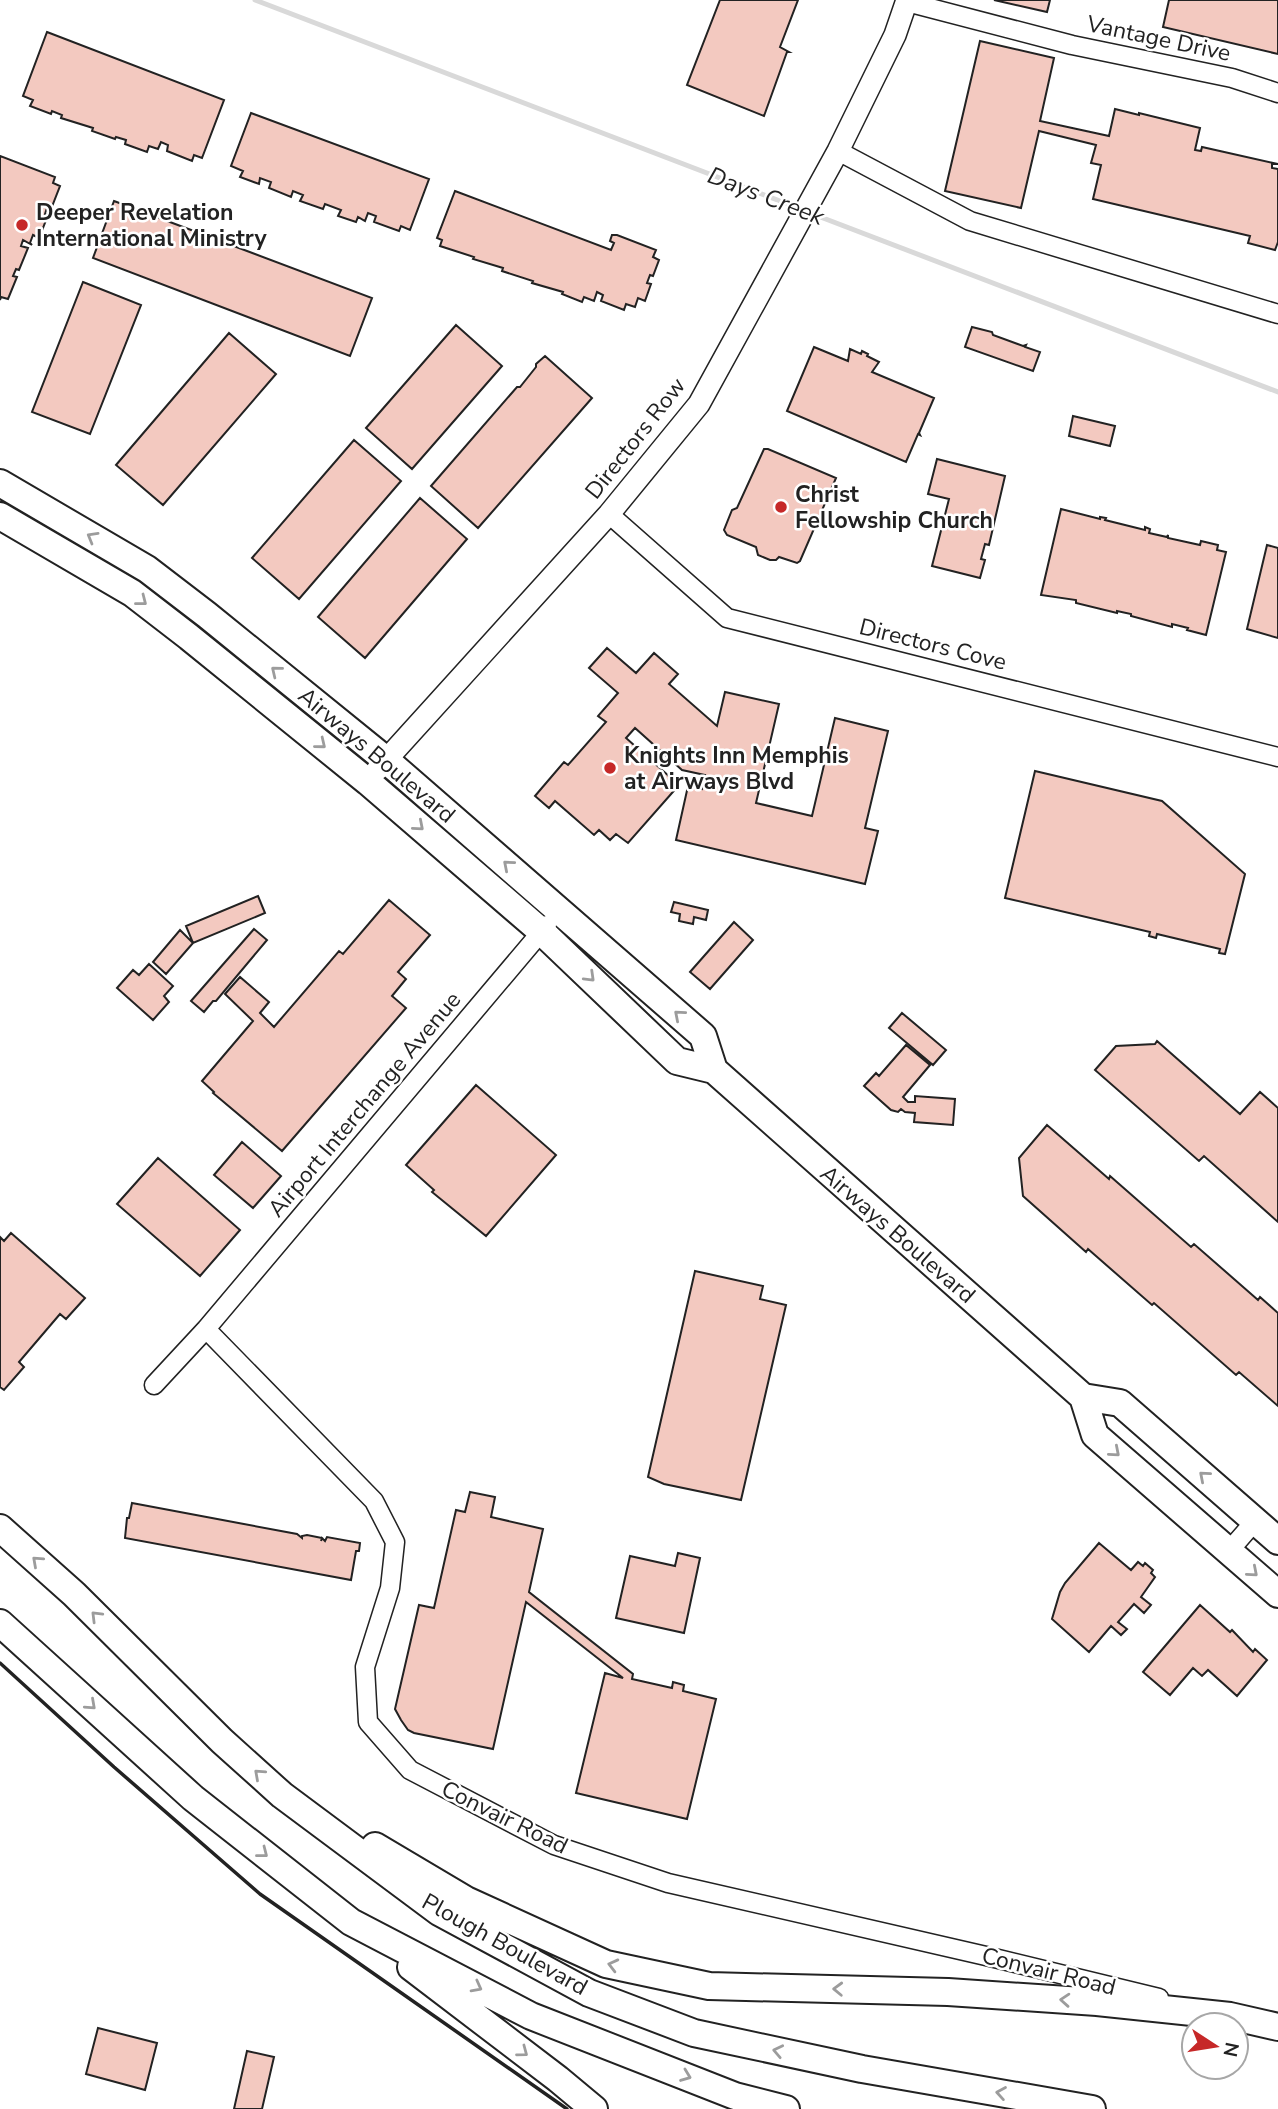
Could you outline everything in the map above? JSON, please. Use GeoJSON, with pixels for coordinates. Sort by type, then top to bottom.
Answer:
{"type":"FeatureCollection","features":[{"type":"Feature","properties":{"kind":"main road","name":"Airways Boulevard"},"geometry":{"type":"LineString","coordinates":[[0,483],[148,569],[386,760],[703,1036],[714,1070]]}},
{"type":"Feature","properties":{"kind":"main road","name":"Airways Boulevard"},"geometry":{"type":"LineString","coordinates":[[0,516],[132,593],[368,782],[542,932],[677,1061],[714,1070],[1083,1397]]}},
{"type":"Feature","properties":{"kind":"main road"},"geometry":{"type":"LineString","coordinates":[[1278,1541],[1120,1403],[1083,1397],[1095,1435],[1278,1594]]}},
{"type":"Feature","properties":{"kind":"main road","name":"Plough Boulevard"},"geometry":{"type":"LineString","coordinates":[[0,1528],[74,1594],[222,1741],[282,1795],[439,1912],[589,1993],[694,2033],[862,2069],[1093,2109]]}},
{"type":"Feature","properties":{"kind":"main road","name":"Plough Boulevard"},"geometry":{"type":"LineString","coordinates":[[0,1623],[193,1798],[351,1922],[531,2016],[735,2096],[786,2109]]}},
{"type":"Feature","properties":{"kind":"main road"},"geometry":{"type":"LineString","coordinates":[[282,1795],[466,1900],[606,1964],[709,1986],[961,1993],[1182,2011]]}},
{"type":"Feature","properties":{"kind":"main road"},"geometry":{"type":"LineString","coordinates":[[351,1922],[594,2109]]}},
{"type":"Feature","properties":{"kind":"main road","name":"Convair Road"},"geometry":{"type":"LineString","coordinates":[[1250,2021],[1278,2027]]}},
{"type":"Feature","properties":{"kind":"street","name":"Vantage Drive"},"geometry":{"type":"LineString","coordinates":[[907,1],[1072,45],[1232,78],[1278,93]]}},
{"type":"Feature","properties":{"kind":"street","name":"Directors Row"},"geometry":{"type":"LineString","coordinates":[[368,782],[609,514],[699,404],[838,151],[895,35],[907,1]]}},
{"type":"Feature","properties":{"kind":"street"},"geometry":{"type":"LineString","coordinates":[[838,151],[970,221],[1278,314]]}},
{"type":"Feature","properties":{"kind":"street","name":"Directors Cove"},"geometry":{"type":"LineString","coordinates":[[609,514],[727,618],[1278,757]]}},
{"type":"Feature","properties":{"kind":"street","name":"Airport Interchange Avenue"},"geometry":{"type":"LineString","coordinates":[[206,1329],[560,910]]}},
{"type":"Feature","properties":{"kind":"street"},"geometry":{"type":"LineString","coordinates":[[154,1385],[206,1329]]}},
{"type":"Feature","properties":{"kind":"street","name":"Convair Road"},"geometry":{"type":"LineString","coordinates":[[206,1329],[374,1500],[395,1542],[390,1588],[365,1667],[368,1722],[410,1770],[554,1845],[668,1883],[986,1955],[1210,2011]]}},
{"type":"Feature","properties":{"kind":"street"},"geometry":{"type":"LineString","coordinates":[[1228,1551],[1255,1521]]}},
{"type":"Feature","properties":{"kind":"building"},"geometry":{"type":"Polygon","coordinates":[[[720,0],[798,0],[780,47],[789,52],[764,116],[687,85],[720,0]]]}},
{"type":"Feature","properties":{"kind":"building"},"geometry":{"type":"Polygon","coordinates":[[[994,0],[1050,0],[1047,12],[994,0]]]}},
{"type":"Feature","properties":{"kind":"building"},"geometry":{"type":"Polygon","coordinates":[[[1169,0],[1278,0],[1278,54],[1163,27],[1169,0]]]}},
{"type":"Feature","properties":{"kind":"building"},"geometry":{"type":"Polygon","coordinates":[[[47,32],[224,100],[202,158],[194,155],[192,161],[167,151],[168,145],[161,142],[158,149],[149,146],[147,152],[125,144],[126,140],[92,131],[93,128],[61,118],[62,115],[30,106],[33,100],[23,96],[47,32]]]}},
{"type":"Feature","properties":{"kind":"building"},"geometry":{"type":"Polygon","coordinates":[[[980,41],[1054,58],[1040,121],[1109,136],[1115,109],[1139,113],[1200,128],[1195,150],[1201,151],[1202,147],[1278,164],[1272,164],[1272,168],[1278,169],[1278,242],[1275,250],[1248,243],[1250,236],[1093,199],[1101,165],[1091,163],[1096,145],[1039,131],[1021,208],[945,191],[980,41]]]}},
{"type":"Feature","properties":{"kind":"building"},"geometry":{"type":"Polygon","coordinates":[[[251,113],[429,179],[410,230],[401,226],[399,231],[374,222],[376,216],[368,213],[365,221],[358,217],[356,222],[338,216],[341,210],[325,204],[323,209],[300,201],[303,195],[293,191],[291,197],[269,188],[271,182],[260,178],[259,184],[240,177],[243,171],[231,166],[251,113]]]}},
{"type":"Feature","properties":{"kind":"building","name":"Deeper Revelation International Ministry"},"geometry":{"type":"Polygon","coordinates":[[[0,156],[55,177],[53,183],[60,186],[51,209],[47,208],[45,214],[48,215],[39,238],[33,235],[30,243],[32,245],[23,240],[21,246],[28,248],[19,270],[16,269],[13,276],[17,277],[8,299],[1,297],[0,300],[0,156]]]}},
{"type":"Feature","properties":{"kind":"building"},"geometry":{"type":"Polygon","coordinates":[[[455,191],[611,250],[614,243],[610,241],[612,235],[617,235],[656,250],[653,257],[659,260],[647,283],[651,284],[645,301],[638,298],[635,307],[626,304],[624,310],[601,301],[603,295],[597,292],[594,301],[584,297],[582,302],[562,294],[563,292],[502,271],[503,268],[440,246],[442,240],[437,238],[455,191]]]}},
{"type":"Feature","properties":{"kind":"building"},"geometry":{"type":"Polygon","coordinates":[[[114,201],[372,298],[350,356],[93,258],[114,201]]]}},
{"type":"Feature","properties":{"kind":"building"},"geometry":{"type":"Polygon","coordinates":[[[83,282],[141,305],[90,434],[32,412],[83,282]]]}},
{"type":"Feature","properties":{"kind":"building"},"geometry":{"type":"Polygon","coordinates":[[[456,325],[502,366],[412,469],[366,428],[456,325]]]}},
{"type":"Feature","properties":{"kind":"building"},"geometry":{"type":"Polygon","coordinates":[[[972,327],[992,332],[993,335],[1040,352],[1033,371],[965,347],[972,327]]]}},
{"type":"Feature","properties":{"kind":"building"},"geometry":{"type":"Polygon","coordinates":[[[229,333],[276,374],[163,505],[116,465],[229,333]]]}},
{"type":"Feature","properties":{"kind":"building"},"geometry":{"type":"Polygon","coordinates":[[[814,347],[848,361],[850,349],[861,354],[862,351],[879,362],[872,372],[934,398],[906,462],[787,411],[814,347]]]}},
{"type":"Feature","properties":{"kind":"building"},"geometry":{"type":"Polygon","coordinates":[[[545,356],[592,398],[478,528],[431,486],[545,356]]]}},
{"type":"Feature","properties":{"kind":"building"},"geometry":{"type":"Polygon","coordinates":[[[1073,416],[1115,426],[1110,446],[1069,436],[1073,416]]]}},
{"type":"Feature","properties":{"kind":"building"},"geometry":{"type":"Polygon","coordinates":[[[354,440],[401,481],[299,599],[252,558],[354,440]]]}},
{"type":"Feature","properties":{"kind":"building"},"geometry":{"type":"Polygon","coordinates":[[[764,449],[836,478],[797,563],[779,557],[770,560],[758,555],[756,547],[727,535],[724,530],[764,449]]]}},
{"type":"Feature","properties":{"kind":"building"},"geometry":{"type":"Polygon","coordinates":[[[937,459],[1005,476],[989,545],[985,544],[981,559],[985,560],[980,578],[932,566],[949,499],[928,494],[937,459]]]}},
{"type":"Feature","properties":{"kind":"building"},"geometry":{"type":"Polygon","coordinates":[[[420,498],[467,539],[365,658],[318,617],[420,498]]]}},
{"type":"Feature","properties":{"kind":"building"},"geometry":{"type":"Polygon","coordinates":[[[1061,509],[1100,519],[1106,518],[1105,520],[1145,530],[1145,527],[1150,529],[1149,533],[1168,535],[1168,538],[1200,545],[1201,541],[1218,545],[1217,550],[1226,552],[1206,635],[1172,624],[1172,627],[1131,614],[1076,603],[1076,600],[1041,595],[1061,509]]]}},
{"type":"Feature","properties":{"kind":"building"},"geometry":{"type":"Polygon","coordinates":[[[1267,545],[1278,548],[1278,638],[1247,629],[1267,545]]]}},
{"type":"Feature","properties":{"kind":"building","name":"Knights Inn Memphis at Airways Blvd"},"geometry":{"type":"Polygon","coordinates":[[[607,648],[636,673],[654,653],[678,674],[669,684],[717,726],[725,692],[779,704],[756,803],[812,816],[835,718],[888,731],[865,828],[878,831],[865,884],[676,840],[688,786],[702,789],[705,775],[682,770],[635,728],[626,738],[679,785],[628,843],[616,834],[610,840],[599,830],[594,835],[555,801],[549,808],[535,796],[564,762],[568,765],[606,722],[598,716],[618,693],[589,668],[607,648]]]}},
{"type":"Feature","properties":{"kind":"building"},"geometry":{"type":"Polygon","coordinates":[[[1035,771],[1162,801],[1245,874],[1225,954],[1219,953],[1220,949],[1157,934],[1156,938],[1149,936],[1150,932],[1005,898],[1035,771]]]}},
{"type":"Feature","properties":{"kind":"building"},"geometry":{"type":"Polygon","coordinates":[[[258,896],[265,913],[193,943],[186,926],[258,896]]]}},
{"type":"Feature","properties":{"kind":"building"},"geometry":{"type":"Polygon","coordinates":[[[389,900],[430,935],[398,972],[406,979],[392,996],[406,1008],[282,1151],[202,1081],[253,1021],[225,994],[240,977],[269,1002],[260,1013],[274,1027],[339,951],[343,954],[389,900]]]}},
{"type":"Feature","properties":{"kind":"building"},"geometry":{"type":"Polygon","coordinates":[[[674,902],[708,910],[706,920],[694,917],[693,924],[679,921],[680,914],[671,912],[674,902]]]}},
{"type":"Feature","properties":{"kind":"building"},"geometry":{"type":"Polygon","coordinates":[[[734,922],[753,940],[710,989],[690,972],[734,922]]]}},
{"type":"Feature","properties":{"kind":"building"},"geometry":{"type":"Polygon","coordinates":[[[254,929],[267,940],[204,1012],[191,1001],[254,929]]]}},
{"type":"Feature","properties":{"kind":"building"},"geometry":{"type":"Polygon","coordinates":[[[180,930],[193,943],[166,974],[153,962],[180,930]]]}},
{"type":"Feature","properties":{"kind":"building"},"geometry":{"type":"Polygon","coordinates":[[[149,964],[173,986],[164,996],[169,1002],[153,1020],[117,988],[133,970],[139,975],[149,964]]]}},
{"type":"Feature","properties":{"kind":"building"},"geometry":{"type":"Polygon","coordinates":[[[902,1013],[946,1050],[933,1065],[889,1028],[902,1013]]]}},
{"type":"Feature","properties":{"kind":"building"},"geometry":{"type":"Polygon","coordinates":[[[1157,1041],[1240,1114],[1260,1092],[1278,1108],[1278,1222],[1204,1156],[1199,1161],[1095,1070],[1116,1046],[1155,1044],[1157,1041]]]}},
{"type":"Feature","properties":{"kind":"building"},"geometry":{"type":"Polygon","coordinates":[[[906,1045],[930,1065],[903,1097],[908,1102],[915,1102],[915,1096],[955,1099],[953,1125],[914,1122],[915,1113],[901,1109],[898,1112],[891,1110],[864,1086],[876,1073],[879,1076],[906,1045]]]}},
{"type":"Feature","properties":{"kind":"building"},"geometry":{"type":"Polygon","coordinates":[[[476,1085],[556,1155],[486,1236],[432,1192],[434,1190],[406,1165],[476,1085]]]}},
{"type":"Feature","properties":{"kind":"building"},"geometry":{"type":"Polygon","coordinates":[[[1047,1125],[1191,1247],[1194,1244],[1258,1300],[1260,1297],[1278,1313],[1278,1406],[1239,1372],[1236,1375],[1088,1249],[1086,1252],[1023,1196],[1019,1158],[1047,1125]]]}},
{"type":"Feature","properties":{"kind":"building"},"geometry":{"type":"Polygon","coordinates":[[[242,1142],[281,1176],[253,1208],[214,1175],[242,1142]]]}},
{"type":"Feature","properties":{"kind":"building"},"geometry":{"type":"Polygon","coordinates":[[[158,1158],[240,1230],[200,1276],[117,1204],[158,1158]]]}},
{"type":"Feature","properties":{"kind":"building"},"geometry":{"type":"Polygon","coordinates":[[[11,1233],[85,1298],[66,1319],[60,1314],[19,1362],[24,1367],[4,1390],[0,1387],[0,1237],[4,1241],[11,1233]]]}},
{"type":"Feature","properties":{"kind":"building"},"geometry":{"type":"Polygon","coordinates":[[[695,1271],[763,1286],[760,1299],[786,1305],[741,1500],[664,1484],[648,1477],[695,1271]]]}},
{"type":"Feature","properties":{"kind":"building"},"geometry":{"type":"Polygon","coordinates":[[[470,1492],[495,1497],[491,1517],[543,1529],[529,1592],[633,1674],[632,1679],[672,1688],[673,1682],[684,1685],[683,1691],[716,1699],[687,1819],[576,1793],[605,1673],[623,1678],[526,1602],[493,1749],[414,1733],[408,1730],[401,1720],[395,1709],[419,1605],[434,1608],[456,1510],[465,1512],[470,1492]]]}},
{"type":"Feature","properties":{"kind":"building"},"geometry":{"type":"Polygon","coordinates":[[[132,1503],[297,1534],[302,1538],[307,1535],[325,1541],[327,1537],[360,1543],[351,1580],[125,1538],[132,1503]]]}},
{"type":"Feature","properties":{"kind":"building"},"geometry":{"type":"Polygon","coordinates":[[[1099,1543],[1131,1570],[1138,1562],[1143,1566],[1145,1563],[1153,1570],[1151,1573],[1155,1577],[1141,1597],[1151,1605],[1144,1613],[1134,1604],[1118,1622],[1127,1629],[1121,1635],[1111,1626],[1089,1652],[1052,1619],[1065,1583],[1099,1543]]]}},
{"type":"Feature","properties":{"kind":"building"},"geometry":{"type":"Polygon","coordinates":[[[678,1553],[700,1558],[684,1633],[616,1618],[630,1556],[675,1566],[678,1553]]]}},
{"type":"Feature","properties":{"kind":"building"},"geometry":{"type":"Polygon","coordinates":[[[1200,1605],[1230,1632],[1232,1630],[1253,1652],[1255,1649],[1267,1660],[1237,1696],[1208,1670],[1202,1676],[1193,1668],[1170,1695],[1143,1672],[1200,1605]]]}},
{"type":"Feature","properties":{"kind":"building"},"geometry":{"type":"Polygon","coordinates":[[[98,2028],[157,2043],[145,2090],[86,2074],[98,2028]]]}},
{"type":"Feature","properties":{"kind":"building"},"geometry":{"type":"Polygon","coordinates":[[[247,2051],[274,2057],[262,2109],[234,2109],[247,2051]]]}},
{"type":"Feature","properties":{"kind":"waterway","name":"Days Creek"},"geometry":{"type":"LineString","coordinates":[[255,0],[801,209]]}},
{"type":"Feature","properties":{"kind":"waterway","name":"Days Creek"},"geometry":{"type":"LineString","coordinates":[[810,213],[1278,392]]}},
{"type":"Feature","properties":{"kind":"wall"},"geometry":{"type":"LineString","coordinates":[[0,1663],[260,1894],[567,2109]]}},
{"type":"Feature","properties":{"kind":"place","name":"Deeper Revelation International Ministry"},"geometry":{"type":"Point","coordinates":[22,225]}},
{"type":"Feature","properties":{"kind":"place","name":"Christ Fellowship Church"},"geometry":{"type":"Point","coordinates":[781,507]}},
{"type":"Feature","properties":{"kind":"place","name":"Knights Inn Memphis at Airways Blvd"},"geometry":{"type":"Point","coordinates":[610,768]}}]}
